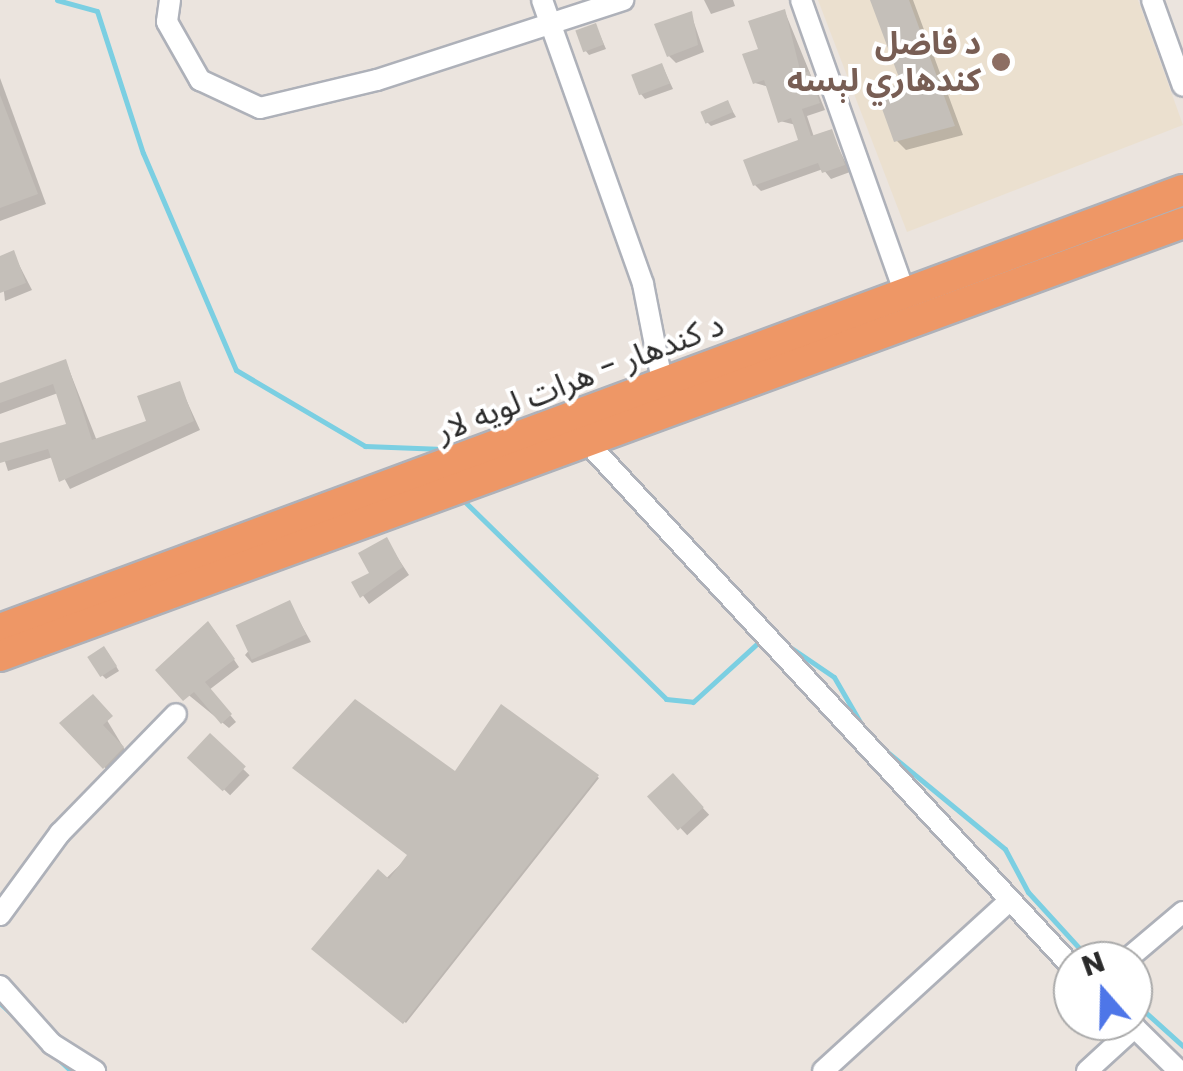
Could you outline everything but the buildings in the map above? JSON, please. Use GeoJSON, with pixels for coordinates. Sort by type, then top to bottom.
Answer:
{"type":"FeatureCollection","features":[{"type":"Feature","properties":{"kind":"highway","name":"د کندهار - هرات لويه لار"},"geometry":{"type":"LineString","coordinates":[[0,656],[36,629],[998,274],[1183,190]]}},
{"type":"Feature","properties":{"kind":"highway","name":"د کندهار - هرات لويه لار"},"geometry":{"type":"LineString","coordinates":[[582,429],[663,386],[905,293],[998,274],[1183,223]]}},
{"type":"Feature","properties":{"kind":"highway","name":"د کندهار - هرات لويه لار"},"geometry":{"type":"LineString","coordinates":[[0,629],[36,629]]}},
{"type":"Feature","properties":{"kind":"street"},"geometry":{"type":"LineString","coordinates":[[170,0],[167,22],[200,80],[260,108],[552,26],[623,0]]}},
{"type":"Feature","properties":{"kind":"street"},"geometry":{"type":"LineString","coordinates":[[542,0],[642,284],[663,386]]}},
{"type":"Feature","properties":{"kind":"street"},"geometry":{"type":"LineString","coordinates":[[802,0],[905,293]]}},
{"type":"Feature","properties":{"kind":"street"},"geometry":{"type":"LineString","coordinates":[[1152,0],[1183,86]]}},
{"type":"Feature","properties":{"kind":"street"},"geometry":{"type":"LineString","coordinates":[[582,429],[766,642],[1053,946]]}},
{"type":"Feature","properties":{"kind":"street"},"geometry":{"type":"LineString","coordinates":[[0,915],[60,833],[176,714]]}},
{"type":"Feature","properties":{"kind":"street"},"geometry":{"type":"LineString","coordinates":[[823,1071],[1010,900]]}},
{"type":"Feature","properties":{"kind":"street"},"geometry":{"type":"LineString","coordinates":[[1149,941],[1183,912]]}},
{"type":"Feature","properties":{"kind":"street"},"geometry":{"type":"LineString","coordinates":[[0,986],[52,1044],[94,1071]]}},
{"type":"Feature","properties":{"kind":"street"},"geometry":{"type":"LineString","coordinates":[[1087,1071],[1116,1041]]}},
{"type":"Feature","properties":{"kind":"street"},"geometry":{"type":"LineString","coordinates":[[1149,1041],[1179,1071]]}},
{"type":"Feature","properties":{"kind":"shaded area","name":"د فاضل کندهاري لېسه"},"geometry":{"type":"Polygon","coordinates":[[[818,0],[1138,0],[1183,125],[907,232],[818,0]]]}},
{"type":"Feature","properties":{"kind":"waterway"},"geometry":{"type":"LineString","coordinates":[[57,0],[97,11],[143,153],[236,370],[365,446],[443,449]]}},
{"type":"Feature","properties":{"kind":"waterway"},"geometry":{"type":"LineString","coordinates":[[461,498],[666,699],[693,702],[762,639]]}},
{"type":"Feature","properties":{"kind":"waterway"},"geometry":{"type":"LineString","coordinates":[[784,643],[834,677],[863,727]]}},
{"type":"Feature","properties":{"kind":"waterway"},"geometry":{"type":"LineString","coordinates":[[880,746],[1005,849],[1028,892],[1073,941]]}},
{"type":"Feature","properties":{"kind":"waterway"},"geometry":{"type":"LineString","coordinates":[[0,1003],[16,1018]]}},
{"type":"Feature","properties":{"kind":"waterway"},"geometry":{"type":"LineString","coordinates":[[1153,1019],[1183,1046]]}},
{"type":"Feature","properties":{"kind":"waterway"},"geometry":{"type":"LineString","coordinates":[[56,1057],[71,1071]]}},
{"type":"Feature","properties":{"kind":"place","name":"د فاضل کندهاري لېسه"},"geometry":{"type":"Point","coordinates":[1001,62]}}]}
